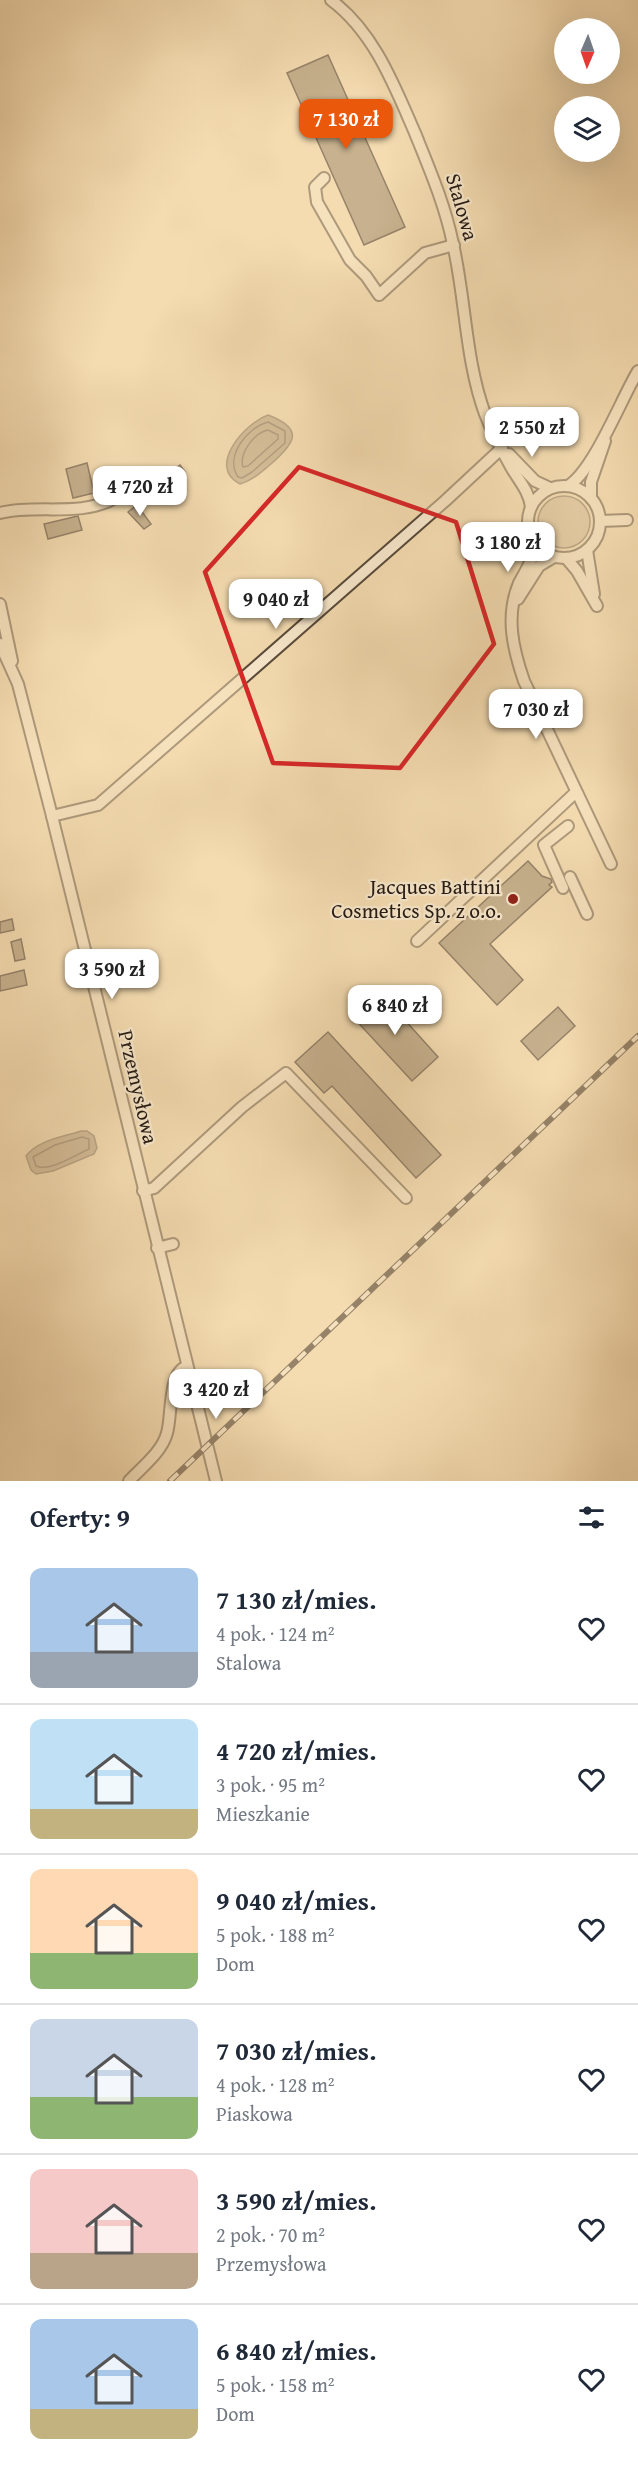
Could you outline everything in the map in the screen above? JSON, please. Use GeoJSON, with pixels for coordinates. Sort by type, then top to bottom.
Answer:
{"type":"FeatureCollection","features":[{"type":"Feature","properties":{"kind":"street","name":"Stalowa"},"geometry":{"type":"LineString","coordinates":[[331,0],[345,10],[367,38],[387,70],[438,185],[454,245],[474,377],[485,415],[530,498],[531,507]]}},
{"type":"Feature","properties":{"kind":"street"},"geometry":{"type":"LineString","coordinates":[[324,178],[315,187],[317,202],[350,260],[366,276],[379,295],[425,253],[454,245]]}},
{"type":"Feature","properties":{"kind":"street"},"geometry":{"type":"LineString","coordinates":[[568,486],[578,477],[613,421],[638,371]]}},
{"type":"Feature","properties":{"kind":"street"},"geometry":{"type":"LineString","coordinates":[[591,498],[591,482],[613,421]]}},
{"type":"Feature","properties":{"kind":"street","name":"Stalowa"},"geometry":{"type":"LineString","coordinates":[[502,448],[535,481],[550,488]]}},
{"type":"Feature","properties":{"kind":"street"},"geometry":{"type":"LineString","coordinates":[[52,816],[98,805],[445,501],[502,448]]}},
{"type":"Feature","properties":{"kind":"street"},"geometry":{"type":"LineString","coordinates":[[568,486],[584,492],[591,498],[600,521],[596,538],[587,550],[574,557],[554,557],[539,550],[534,544],[529,533],[528,521],[531,507],[542,493],[550,488],[568,486]]}},
{"type":"Feature","properties":{"kind":"street"},"geometry":{"type":"LineString","coordinates":[[0,513],[26,508],[88,508],[113,499]]}},
{"type":"Feature","properties":{"kind":"street"},"geometry":{"type":"LineString","coordinates":[[600,521],[627,520]]}},
{"type":"Feature","properties":{"kind":"street"},"geometry":{"type":"LineString","coordinates":[[534,544],[534,552],[518,586],[513,606],[512,639],[515,656],[524,681],[611,864]]}},
{"type":"Feature","properties":{"kind":"street"},"geometry":{"type":"LineString","coordinates":[[566,558],[573,564],[597,606],[587,550]]}},
{"type":"Feature","properties":{"kind":"street"},"geometry":{"type":"LineString","coordinates":[[513,606],[539,566],[554,557]]}},
{"type":"Feature","properties":{"kind":"street"},"geometry":{"type":"LineString","coordinates":[[0,604],[18,684]]}},
{"type":"Feature","properties":{"kind":"street","name":"Przemysłowa"},"geometry":{"type":"LineString","coordinates":[[0,644],[18,684],[216,1481]]}},
{"type":"Feature","properties":{"kind":"street"},"geometry":{"type":"LineString","coordinates":[[417,940],[576,792]]}},
{"type":"Feature","properties":{"kind":"street"},"geometry":{"type":"LineString","coordinates":[[563,888],[544,846],[568,825]]}},
{"type":"Feature","properties":{"kind":"street"},"geometry":{"type":"LineString","coordinates":[[570,877],[586,914]]}},
{"type":"Feature","properties":{"kind":"street"},"geometry":{"type":"LineString","coordinates":[[143,1191],[154,1188],[242,1107],[286,1073],[406,1198]]}},
{"type":"Feature","properties":{"kind":"street"},"geometry":{"type":"LineString","coordinates":[[157,1248],[173,1244]]}},
{"type":"Feature","properties":{"kind":"street"},"geometry":{"type":"LineString","coordinates":[[129,1481],[163,1442],[167,1433],[176,1381],[182,1369],[186,1367]]}},
{"type":"Feature","properties":{"kind":"highlighted area"},"geometry":{"type":"Polygon","coordinates":[[[299,467],[456,522],[494,644],[400,768],[273,763],[205,572],[299,467]]]}},
{"type":"Feature","properties":{"kind":"shaded area"},"geometry":{"type":"Polygon","coordinates":[[[564,496],[574,498],[582,504],[588,512],[590,522],[588,532],[582,540],[574,546],[564,548],[554,546],[546,540],[540,532],[538,522],[540,512],[546,504],[554,498],[564,496]]]}},
{"type":"Feature","properties":{"kind":"water"},"geometry":{"type":"Polygon","coordinates":[[[268,415],[280,420],[292,431],[290,443],[264,470],[240,484],[230,476],[227,467],[228,457],[240,436],[249,427],[268,415]]]}},
{"type":"Feature","properties":{"kind":"water"},"geometry":{"type":"Polygon","coordinates":[[[87,1131],[94,1136],[97,1148],[94,1154],[53,1171],[36,1174],[31,1170],[26,1156],[37,1146],[87,1131]]]}},
{"type":"Feature","properties":{"kind":"building"},"geometry":{"type":"Polygon","coordinates":[[[328,55],[405,227],[364,245],[287,73],[328,55]]]}},
{"type":"Feature","properties":{"kind":"building"},"geometry":{"type":"Polygon","coordinates":[[[87,463],[94,493],[73,498],[66,469],[87,463]]]}},
{"type":"Feature","properties":{"kind":"building"},"geometry":{"type":"Polygon","coordinates":[[[180,465],[185,472],[176,480],[170,472],[180,465]]]}},
{"type":"Feature","properties":{"kind":"building"},"geometry":{"type":"Polygon","coordinates":[[[137,505],[151,524],[144,529],[128,512],[137,505]]]}},
{"type":"Feature","properties":{"kind":"building"},"geometry":{"type":"Polygon","coordinates":[[[78,516],[82,530],[48,539],[44,524],[78,516]]]}},
{"type":"Feature","properties":{"kind":"building"},"geometry":{"type":"Polygon","coordinates":[[[528,861],[542,876],[551,879],[552,882],[549,885],[552,887],[490,944],[523,980],[497,1005],[439,943],[528,861]]]}},
{"type":"Feature","properties":{"kind":"building"},"geometry":{"type":"Polygon","coordinates":[[[12,919],[14,930],[0,933],[0,922],[12,919]]]}},
{"type":"Feature","properties":{"kind":"building"},"geometry":{"type":"Polygon","coordinates":[[[21,939],[25,959],[15,961],[11,942],[21,939]]]}},
{"type":"Feature","properties":{"kind":"building"},"geometry":{"type":"Polygon","coordinates":[[[24,970],[27,985],[0,991],[0,976],[24,970]]]}},
{"type":"Feature","properties":{"kind":"building"},"geometry":{"type":"Polygon","coordinates":[[[378,990],[438,1057],[412,1081],[352,1016],[378,990]]]}},
{"type":"Feature","properties":{"kind":"building"},"geometry":{"type":"Polygon","coordinates":[[[558,1007],[575,1026],[538,1060],[521,1041],[558,1007]]]}},
{"type":"Feature","properties":{"kind":"building"},"geometry":{"type":"Polygon","coordinates":[[[328,1032],[441,1155],[416,1178],[332,1086],[324,1093],[295,1062],[328,1032]]]}},
{"type":"Feature","properties":{"kind":"railway"},"geometry":{"type":"LineString","coordinates":[[170,1481],[638,1036]]}},
{"type":"Feature","properties":{"kind":"place","name":"Jacques Battini Cosmetics Sp. z o.o."},"geometry":{"type":"Point","coordinates":[513,899]}}]}
